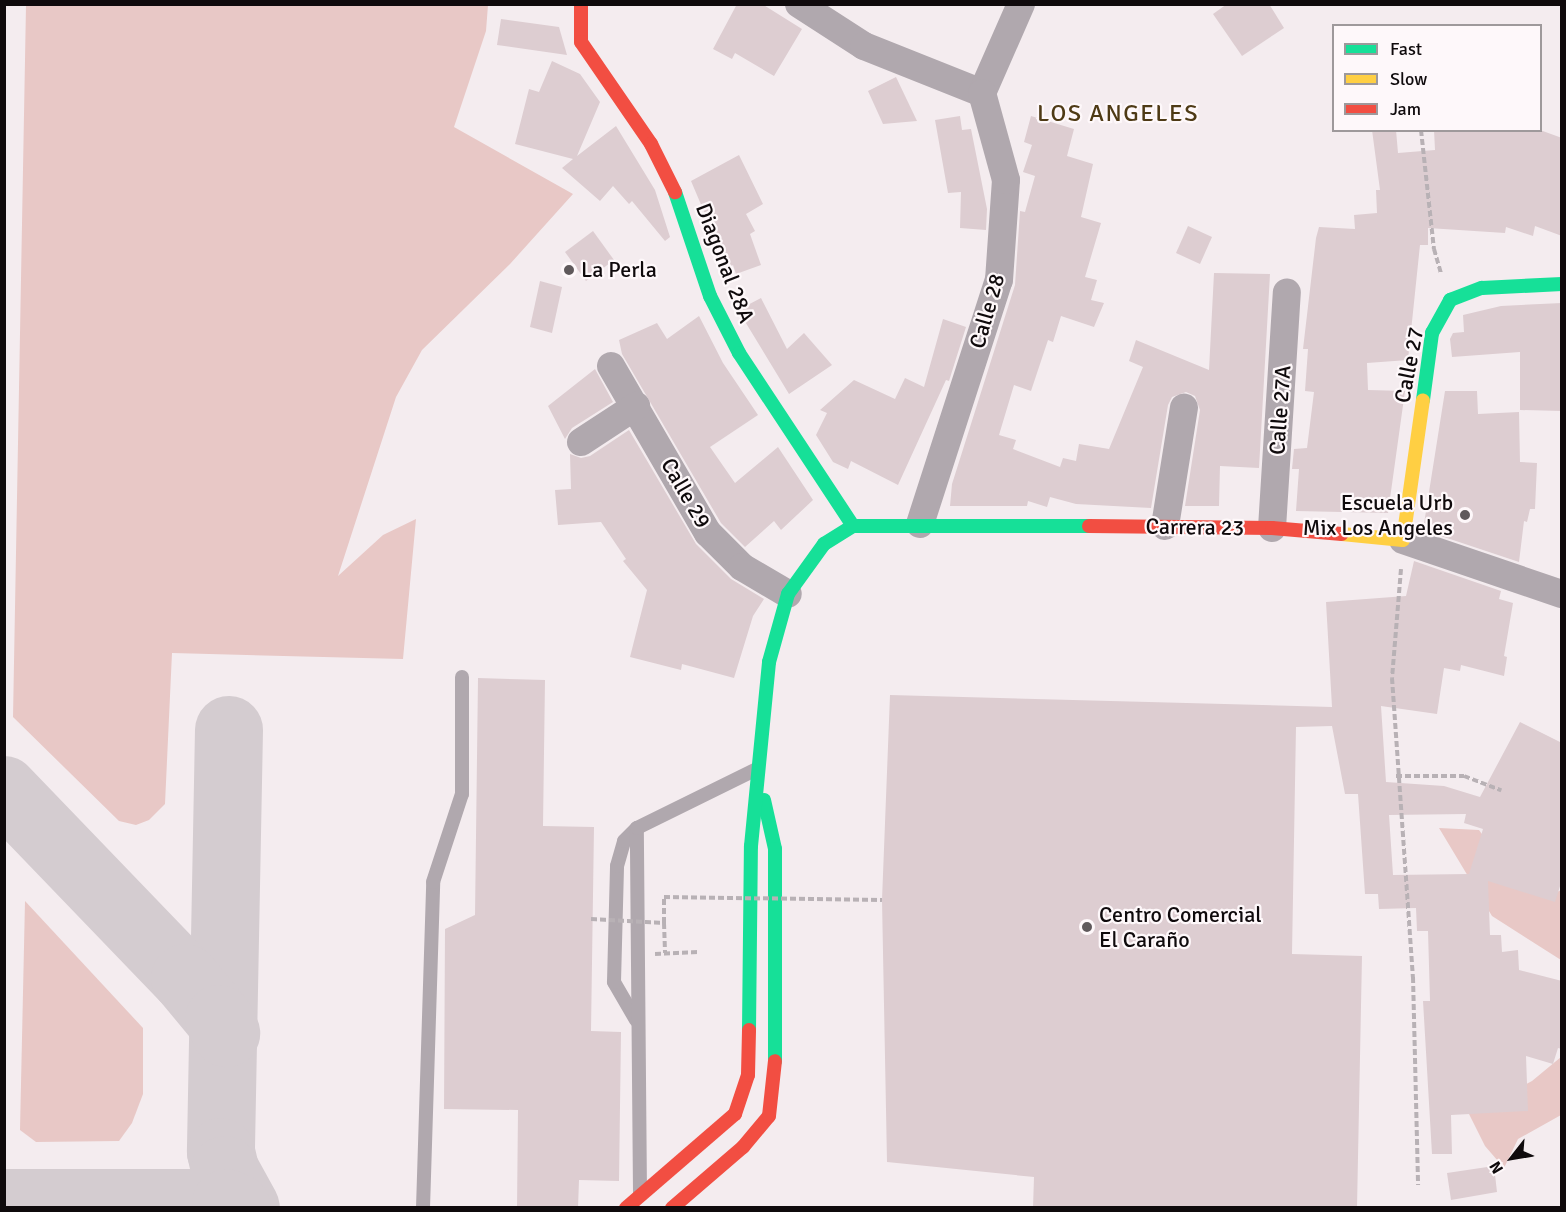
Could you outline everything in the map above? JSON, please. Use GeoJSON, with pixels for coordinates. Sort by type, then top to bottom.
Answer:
{"type":"FeatureCollection","features":[{"type":"Feature","properties":{"kind":"main road","name":"Diagonal 28A"},"geometry":{"type":"LineString","coordinates":[[580,4],[578,29],[581,42],[651,144],[672,183],[710,296],[739,353],[853,526]]}},
{"type":"Feature","properties":{"kind":"main road"},"geometry":{"type":"LineString","coordinates":[[1450,300],[1482,288],[1562,284]]}},
{"type":"Feature","properties":{"kind":"main road","name":"Calle 27"},"geometry":{"type":"LineString","coordinates":[[1403,540],[1432,333],[1450,300]]}},
{"type":"Feature","properties":{"kind":"main road","name":"Carrera 23"},"geometry":{"type":"LineString","coordinates":[[853,526],[920,524],[1272,528],[1403,540]]}},
{"type":"Feature","properties":{"kind":"main road"},"geometry":{"type":"LineString","coordinates":[[672,1208],[743,1147],[769,1116],[775,1087],[775,849],[760,787],[759,768],[769,662],[788,594],[824,544],[853,526]]}},
{"type":"Feature","properties":{"kind":"main road"},"geometry":{"type":"LineString","coordinates":[[626,1208],[640,1192],[735,1114],[748,1075],[751,846],[760,787]]}},
{"type":"Feature","properties":{"kind":"street"},"geometry":{"type":"LineString","coordinates":[[799,4],[864,46],[982,93],[1021,4]]}},
{"type":"Feature","properties":{"kind":"street","name":"Calle 28"},"geometry":{"type":"LineString","coordinates":[[920,524],[999,280],[1006,180],[982,93]]}},
{"type":"Feature","properties":{"kind":"street","name":"Calle 27A"},"geometry":{"type":"LineString","coordinates":[[1272,528],[1287,292]]}},
{"type":"Feature","properties":{"kind":"street","name":"Calle 29"},"geometry":{"type":"LineString","coordinates":[[611,366],[708,533],[742,567],[788,594]]}},
{"type":"Feature","properties":{"kind":"street"},"geometry":{"type":"LineString","coordinates":[[581,442],[636,406]]}},
{"type":"Feature","properties":{"kind":"street"},"geometry":{"type":"LineString","coordinates":[[1166,526],[1184,408]]}},
{"type":"Feature","properties":{"kind":"street","name":"Carrera 23"},"geometry":{"type":"LineString","coordinates":[[1403,540],[1562,594]]}},
{"type":"Feature","properties":{"kind":"lane"},"geometry":{"type":"LineString","coordinates":[[423,1208],[433,882],[462,794],[462,677]]}},
{"type":"Feature","properties":{"kind":"lane"},"geometry":{"type":"LineString","coordinates":[[636,1020],[614,982],[617,866],[624,841],[637,828],[759,768]]}},
{"type":"Feature","properties":{"kind":"lane"},"geometry":{"type":"LineString","coordinates":[[637,828],[636,1020],[640,1192]]}},
{"type":"Feature","properties":{"kind":"path"},"geometry":{"type":"LineString","coordinates":[[1421,132],[1434,249],[1450,300]]}},
{"type":"Feature","properties":{"kind":"path"},"geometry":{"type":"LineString","coordinates":[[1403,540],[1392,678],[1396,776],[1413,977],[1418,1185]]}},
{"type":"Feature","properties":{"kind":"path"},"geometry":{"type":"LineString","coordinates":[[1396,776],[1464,776],[1501,790]]}},
{"type":"Feature","properties":{"kind":"path"},"geometry":{"type":"LineString","coordinates":[[665,954],[664,897],[882,900]]}},
{"type":"Feature","properties":{"kind":"path"},"geometry":{"type":"LineString","coordinates":[[591,919],[664,923]]}},
{"type":"Feature","properties":{"kind":"path"},"geometry":{"type":"LineString","coordinates":[[636,954],[698,952]]}},
{"type":"Feature","properties":{"kind":"shaded area"},"geometry":{"type":"Polygon","coordinates":[[[26,5],[488,5],[486,31],[454,127],[573,194],[510,264],[422,350],[396,397],[338,576],[383,535],[416,519],[403,659],[172,653],[165,804],[149,820],[136,825],[119,821],[13,717],[26,5]]]}},
{"type":"Feature","properties":{"kind":"shaded area"},"geometry":{"type":"Polygon","coordinates":[[[1439,828],[1479,830],[1514,879],[1551,895],[1561,890],[1561,960],[1492,916],[1439,828]]]}},
{"type":"Feature","properties":{"kind":"shaded area"},"geometry":{"type":"Polygon","coordinates":[[[25,901],[143,1028],[143,1094],[132,1123],[119,1141],[36,1142],[20,1130],[25,901]]]}},
{"type":"Feature","properties":{"kind":"shaded area"},"geometry":{"type":"Polygon","coordinates":[[[1561,1057],[1561,1115],[1518,1139],[1504,1168],[1485,1146],[1469,1114],[1532,1081],[1561,1057]]]}},
{"type":"Feature","properties":{"kind":"building"},"geometry":{"type":"Polygon","coordinates":[[[737,4],[762,4],[802,29],[774,76],[735,53],[732,59],[713,49],[737,4]]]}},
{"type":"Feature","properties":{"kind":"building"},"geometry":{"type":"Polygon","coordinates":[[[1227,4],[1269,4],[1284,28],[1242,56],[1213,14],[1227,4]]]}},
{"type":"Feature","properties":{"kind":"building"},"geometry":{"type":"Polygon","coordinates":[[[501,19],[559,27],[567,55],[497,45],[501,19]]]}},
{"type":"Feature","properties":{"kind":"building"},"geometry":{"type":"Polygon","coordinates":[[[552,61],[580,74],[600,102],[577,156],[616,126],[655,190],[670,237],[665,241],[632,201],[629,204],[613,186],[600,201],[562,168],[573,159],[515,144],[529,89],[539,92],[552,61]]]}},
{"type":"Feature","properties":{"kind":"building"},"geometry":{"type":"Polygon","coordinates":[[[896,77],[917,121],[883,124],[868,91],[896,77]]]}},
{"type":"Feature","properties":{"kind":"building"},"geometry":{"type":"Polygon","coordinates":[[[960,116],[962,130],[971,129],[987,209],[986,230],[960,228],[961,192],[948,193],[935,120],[960,116]]]}},
{"type":"Feature","properties":{"kind":"building"},"geometry":{"type":"Polygon","coordinates":[[[1031,116],[1074,129],[1067,156],[1093,164],[1081,217],[1101,223],[1085,277],[1097,280],[1091,300],[1104,303],[1094,327],[1061,316],[1053,342],[1048,340],[1031,391],[1014,385],[999,435],[1016,440],[1013,449],[1060,467],[1063,458],[1076,461],[1079,444],[1109,449],[1143,367],[1129,361],[1136,340],[1209,370],[1214,273],[1270,274],[1259,468],[1220,466],[1219,506],[1185,506],[1200,410],[1195,396],[1186,392],[1172,397],[1168,405],[1151,508],[1076,504],[1050,497],[1047,507],[1028,501],[1027,506],[950,506],[952,484],[1015,285],[1020,211],[1025,212],[1035,176],[1023,172],[1032,145],[1024,142],[1031,116]]]}},
{"type":"Feature","properties":{"kind":"building"},"geometry":{"type":"Polygon","coordinates":[[[1542,131],[1562,138],[1562,236],[1535,226],[1533,236],[1506,227],[1505,233],[1428,228],[1428,245],[1420,245],[1408,360],[1367,363],[1368,390],[1405,391],[1388,513],[1296,511],[1299,469],[1292,469],[1294,449],[1307,448],[1314,392],[1305,391],[1308,349],[1303,349],[1316,238],[1319,227],[1355,229],[1354,215],[1377,213],[1376,190],[1380,190],[1372,132],[1396,132],[1398,153],[1435,150],[1434,132],[1542,131]]]}},
{"type":"Feature","properties":{"kind":"building"},"geometry":{"type":"Polygon","coordinates":[[[739,155],[763,204],[746,214],[755,231],[750,234],[761,265],[736,274],[733,265],[728,268],[691,181],[739,155]]]}},
{"type":"Feature","properties":{"kind":"building"},"geometry":{"type":"Polygon","coordinates":[[[1188,226],[1212,237],[1200,264],[1176,253],[1188,226]]]}},
{"type":"Feature","properties":{"kind":"building"},"geometry":{"type":"Polygon","coordinates":[[[593,231],[614,260],[586,281],[565,252],[593,231]]]}},
{"type":"Feature","properties":{"kind":"building"},"geometry":{"type":"Polygon","coordinates":[[[540,281],[562,287],[552,333],[530,327],[540,281]]]}},
{"type":"Feature","properties":{"kind":"building"},"geometry":{"type":"Polygon","coordinates":[[[761,298],[787,349],[804,333],[832,365],[789,394],[738,310],[761,298]]]}},
{"type":"Feature","properties":{"kind":"building"},"geometry":{"type":"Polygon","coordinates":[[[1562,303],[1562,411],[1520,410],[1520,352],[1452,357],[1450,339],[1453,333],[1464,332],[1463,315],[1501,306],[1562,303]]]}},
{"type":"Feature","properties":{"kind":"building"},"geometry":{"type":"Polygon","coordinates":[[[699,316],[723,363],[758,415],[710,447],[735,483],[778,447],[813,500],[781,530],[774,521],[745,547],[721,523],[622,354],[619,340],[657,323],[667,339],[699,316]]]}},
{"type":"Feature","properties":{"kind":"building"},"geometry":{"type":"Polygon","coordinates":[[[943,319],[966,327],[949,381],[946,380],[898,485],[851,461],[848,469],[833,462],[816,435],[827,413],[820,410],[854,380],[895,399],[905,378],[924,387],[943,319]]]}},
{"type":"Feature","properties":{"kind":"building"},"geometry":{"type":"Polygon","coordinates":[[[595,369],[613,402],[572,428],[565,439],[548,406],[595,369]]]}},
{"type":"Feature","properties":{"kind":"building"},"geometry":{"type":"Polygon","coordinates":[[[1445,391],[1477,391],[1478,414],[1519,412],[1520,462],[1537,463],[1535,509],[1530,509],[1527,522],[1524,521],[1519,562],[1423,530],[1445,391]]]}},
{"type":"Feature","properties":{"kind":"building"},"geometry":{"type":"Polygon","coordinates":[[[629,430],[696,544],[731,579],[764,599],[753,616],[734,678],[682,664],[681,670],[630,657],[647,590],[623,561],[626,559],[601,522],[558,525],[555,490],[571,489],[570,454],[581,458],[590,456],[629,430]]]}},
{"type":"Feature","properties":{"kind":"building","name":"Centro Comercial El Caraño"},"geometry":{"type":"Polygon","coordinates":[[[1414,561],[1501,591],[1499,599],[1513,603],[1504,656],[1507,657],[1504,676],[1461,665],[1460,671],[1444,668],[1437,714],[1381,706],[1386,782],[1444,786],[1480,797],[1520,722],[1562,743],[1562,880],[1555,902],[1488,881],[1490,935],[1501,935],[1502,952],[1518,950],[1519,970],[1562,981],[1562,1049],[1558,1048],[1553,1064],[1526,1056],[1528,1111],[1451,1115],[1452,1154],[1432,1154],[1423,1001],[1430,1001],[1428,931],[1417,931],[1416,908],[1379,909],[1378,894],[1365,894],[1358,794],[1345,794],[1332,726],[1296,727],[1292,954],[1362,956],[1357,1208],[1033,1208],[1034,1177],[887,1162],[882,900],[890,695],[1332,707],[1326,602],[1406,596],[1414,561]],[[1466,814],[1389,815],[1393,875],[1469,874],[1483,829],[1464,823],[1466,814]]]}},
{"type":"Feature","properties":{"kind":"building"},"geometry":{"type":"Polygon","coordinates":[[[478,678],[545,680],[543,826],[594,827],[591,1031],[621,1032],[619,1181],[579,1180],[578,1208],[517,1208],[518,1110],[444,1109],[445,929],[475,915],[478,678]]]}},
{"type":"Feature","properties":{"kind":"building"},"geometry":{"type":"Polygon","coordinates":[[[1494,1166],[1497,1192],[1451,1200],[1447,1173],[1494,1166]]]}},
{"type":"Feature","properties":{"kind":"taxiway"},"geometry":{"type":"LineString","coordinates":[[229,730],[221,1152],[225,1170],[246,1208]]}},
{"type":"Feature","properties":{"kind":"taxiway"},"geometry":{"type":"LineString","coordinates":[[4,790],[185,978],[219,1019],[226,1033]]}},
{"type":"Feature","properties":{"kind":"taxiway"},"geometry":{"type":"LineString","coordinates":[[4,1203],[226,1203],[237,1208]]}},
{"type":"Feature","properties":{"kind":"traffic: fast"},"geometry":{"type":"LineString","coordinates":[[675,192],[710,296],[739,353],[853,526]]}},
{"type":"Feature","properties":{"kind":"traffic: fast"},"geometry":{"type":"LineString","coordinates":[[1423,400],[1432,333],[1450,300],[1482,288],[1562,284]]}},
{"type":"Feature","properties":{"kind":"traffic: fast"},"geometry":{"type":"LineString","coordinates":[[749,1030],[751,846],[769,662],[788,594],[824,544],[853,526],[1089,526]]}},
{"type":"Feature","properties":{"kind":"traffic: fast"},"geometry":{"type":"LineString","coordinates":[[764,800],[775,849],[775,1061]]}},
{"type":"Feature","properties":{"kind":"traffic: slow"},"geometry":{"type":"LineString","coordinates":[[1342,534],[1403,540],[1423,400]]}},
{"type":"Feature","properties":{"kind":"traffic: jam"},"geometry":{"type":"LineString","coordinates":[[581,4],[581,42],[651,144],[675,192]]}},
{"type":"Feature","properties":{"kind":"traffic: jam"},"geometry":{"type":"LineString","coordinates":[[1089,526],[1272,528],[1342,534]]}},
{"type":"Feature","properties":{"kind":"traffic: jam"},"geometry":{"type":"LineString","coordinates":[[626,1208],[735,1114],[748,1075],[749,1030]]}},
{"type":"Feature","properties":{"kind":"traffic: jam"},"geometry":{"type":"LineString","coordinates":[[672,1208],[743,1147],[769,1116],[775,1061]]}},
{"type":"Feature","properties":{"kind":"place","name":"La Perla"},"geometry":{"type":"Point","coordinates":[569,270]}},
{"type":"Feature","properties":{"kind":"place","name":"Escuela Urb Mix Los Angeles"},"geometry":{"type":"Point","coordinates":[1465,515]}},
{"type":"Feature","properties":{"kind":"place","name":"Centro Comercial El Caraño"},"geometry":{"type":"Point","coordinates":[1087,927]}},
{"type":"Feature","properties":{"kind":"district","name":"LOS ANGELES"},"geometry":{"type":"Point","coordinates":[1118,114]}}]}
